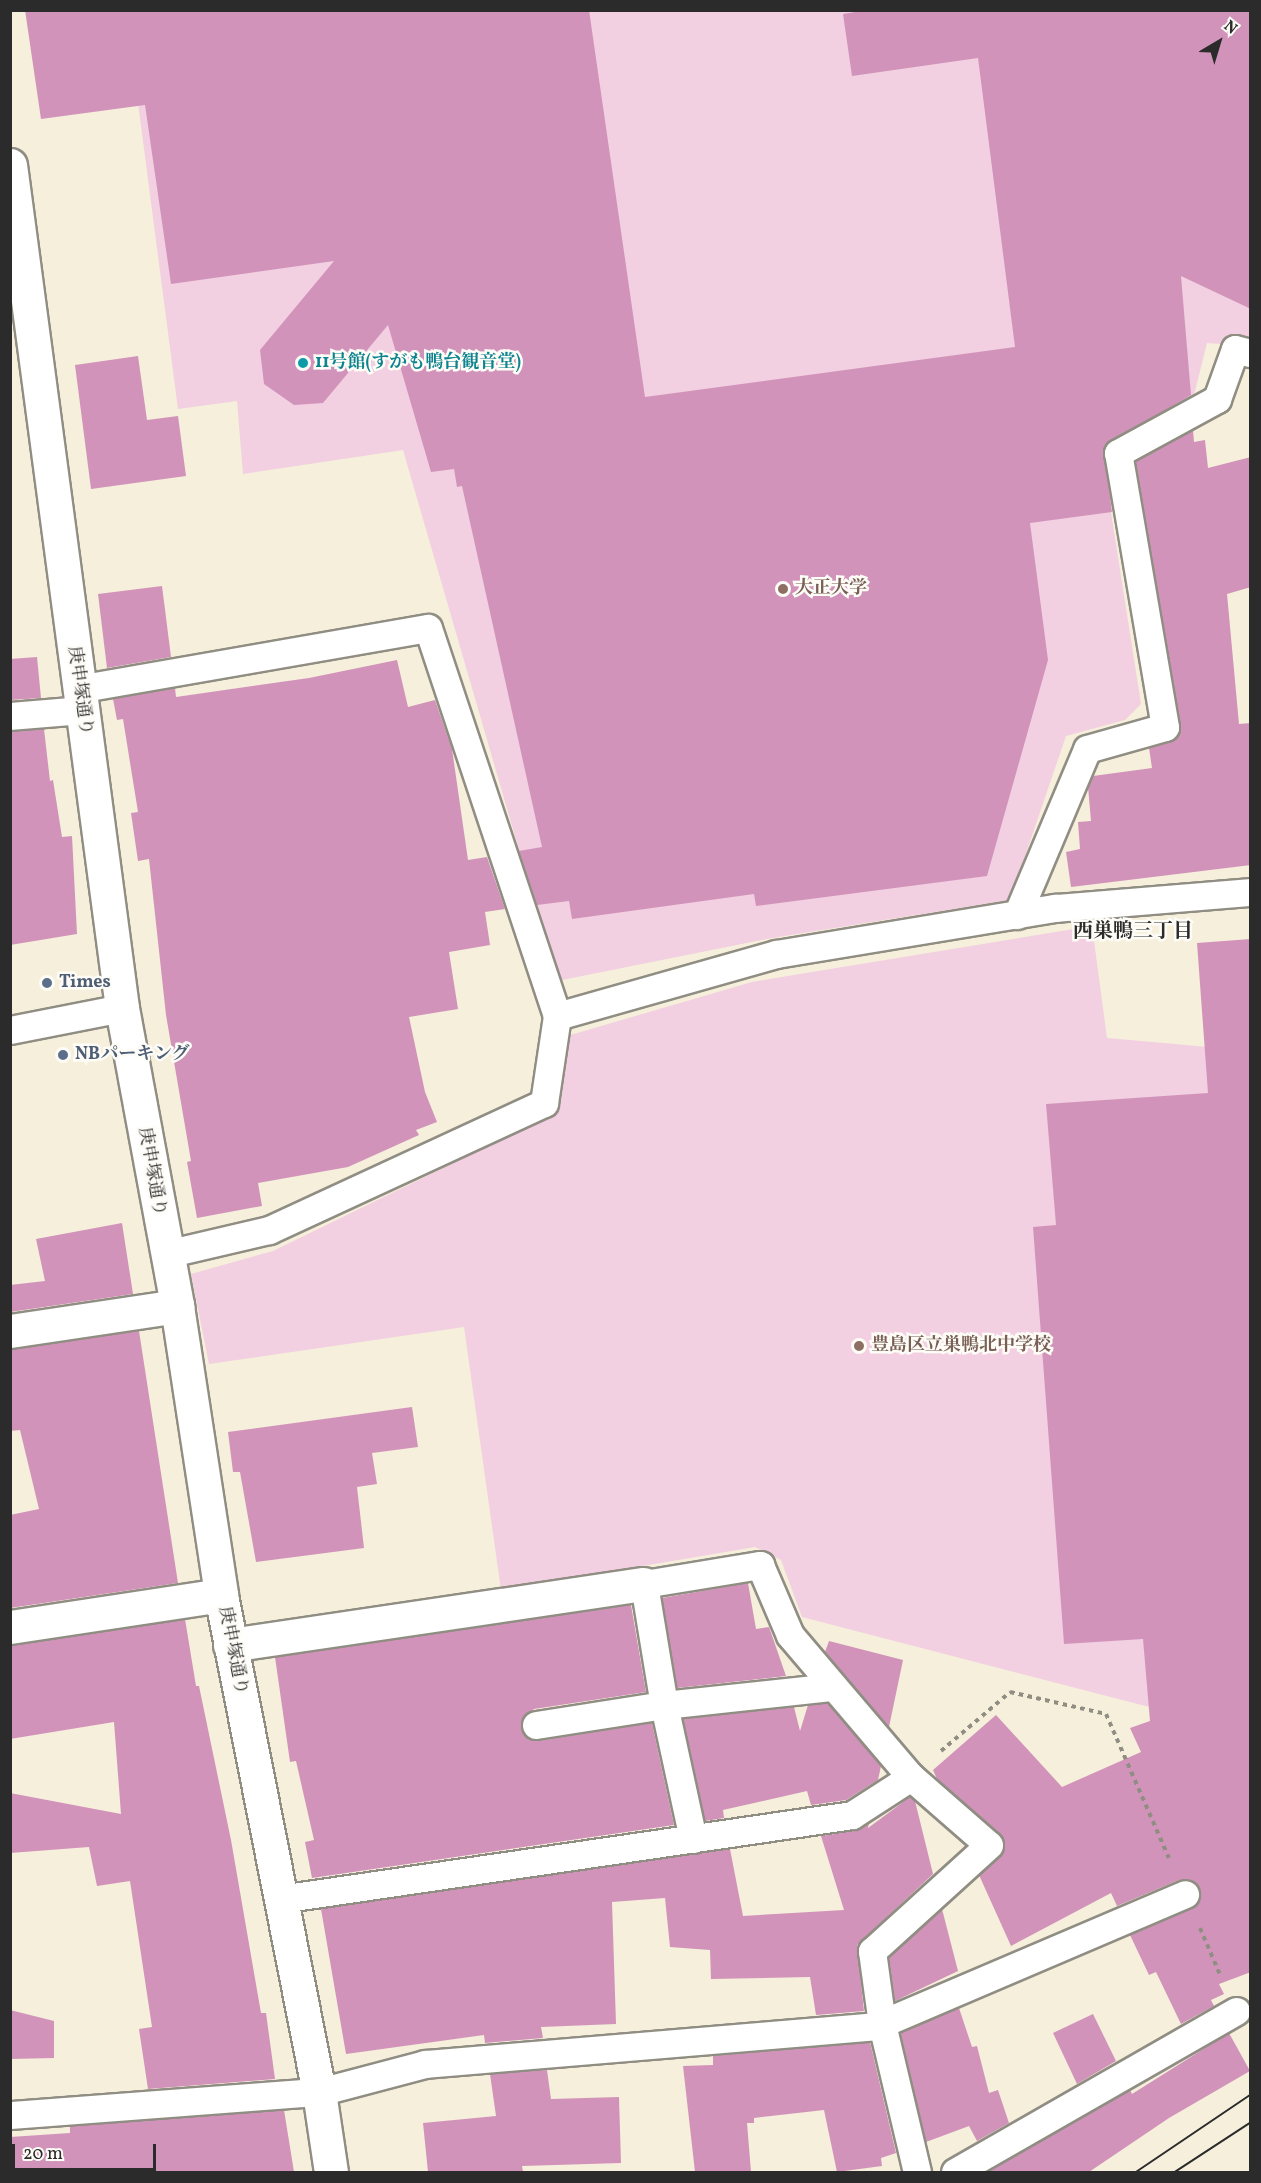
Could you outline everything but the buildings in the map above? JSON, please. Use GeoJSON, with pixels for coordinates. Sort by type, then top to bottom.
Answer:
{"type":"FeatureCollection","features":[{"type":"Feature","properties":{"kind":"street","name":"庚申塚通り"},"geometry":{"type":"LineString","coordinates":[[10,165],[79,700],[122,1008],[177,1306],[221,1595],[319,2092],[331,2172]]}},
{"type":"Feature","properties":{"kind":"street"},"geometry":{"type":"LineString","coordinates":[[10,1330],[177,1306]]}},
{"type":"Feature","properties":{"kind":"street"},"geometry":{"type":"LineString","coordinates":[[230,1645],[644,1584]]}},
{"type":"Feature","properties":{"kind":"street"},"geometry":{"type":"LineString","coordinates":[[10,1627],[221,1595]]}},
{"type":"Feature","properties":{"kind":"lane"},"geometry":{"type":"LineString","coordinates":[[1017,915],[1087,749],[1165,727],[1118,453],[1217,399],[1235,349],[1251,353]]}},
{"type":"Feature","properties":{"kind":"lane"},"geometry":{"type":"LineString","coordinates":[[10,716],[428,628],[557,1016],[544,1103],[269,1230],[166,1254]]}},
{"type":"Feature","properties":{"kind":"lane"},"geometry":{"type":"LineString","coordinates":[[557,1016],[776,954],[1017,915],[1251,892]]}},
{"type":"Feature","properties":{"kind":"lane"},"geometry":{"type":"LineString","coordinates":[[10,1030],[122,1008]]}},
{"type":"Feature","properties":{"kind":"lane"},"geometry":{"type":"LineString","coordinates":[[693,1839],[664,1705],[644,1584],[760,1565],[790,1635],[911,1777],[989,1845],[872,1951],[882,2024],[917,2172]]}},
{"type":"Feature","properties":{"kind":"lane"},"geometry":{"type":"LineString","coordinates":[[536,1725],[664,1705],[834,1687]]}},
{"type":"Feature","properties":{"kind":"lane"},"geometry":{"type":"LineString","coordinates":[[280,1899],[852,1815],[911,1777]]}},
{"type":"Feature","properties":{"kind":"lane"},"geometry":{"type":"LineString","coordinates":[[10,2115],[319,2092],[425,2064],[882,2024],[1185,1894]]}},
{"type":"Feature","properties":{"kind":"lane"},"geometry":{"type":"LineString","coordinates":[[955,2172],[1236,2011]]}},
{"type":"Feature","properties":{"kind":"path"},"geometry":{"type":"LineString","coordinates":[[911,1777],[1010,1692],[1106,1714],[1236,2011]]}},
{"type":"Feature","properties":{"kind":"shaded area","name":"大正大学"},"geometry":{"type":"Polygon","coordinates":[[[126,11],[1250,11],[1250,346],[1207,343],[1192,403],[1170,415],[1127,414],[1100,442],[1141,704],[1125,720],[1066,736],[1010,900],[772,938],[557,981],[403,450],[243,474],[237,401],[178,409],[126,11]]]}},
{"type":"Feature","properties":{"kind":"shaded area","name":"豊島区立巣鴨北中学校"},"geometry":{"type":"Polygon","coordinates":[[[1092,926],[1107,1038],[1208,1047],[1250,1733],[802,1617],[781,1560],[755,1547],[501,1590],[464,1327],[209,1364],[191,1274],[273,1251],[552,1115],[567,1036],[752,982],[1092,926]]]}},
{"type":"Feature","properties":{"kind":"tram line"},"geometry":{"type":"LineString","coordinates":[[1136,2172],[1250,2095]]}},
{"type":"Feature","properties":{"kind":"tram line"},"geometry":{"type":"LineString","coordinates":[[1175,2172],[1250,2123]]}},
{"type":"Feature","properties":{"kind":"place","name":"11号館(すがも鴨台観音堂)"},"geometry":{"type":"Point","coordinates":[303,363]}},
{"type":"Feature","properties":{"kind":"place","name":"大正大学"},"geometry":{"type":"Point","coordinates":[783,589]}},
{"type":"Feature","properties":{"kind":"place","name":"Times"},"geometry":{"type":"Point","coordinates":[47,983]}},
{"type":"Feature","properties":{"kind":"place","name":"NBパーキング"},"geometry":{"type":"Point","coordinates":[63,1055]}},
{"type":"Feature","properties":{"kind":"place","name":"豊島区立巣鴨北中学校"},"geometry":{"type":"Point","coordinates":[859,1346]}},
{"type":"Feature","properties":{"kind":"district","name":"西巣鴨三丁目"},"geometry":{"type":"Point","coordinates":[1133,932]}}]}
